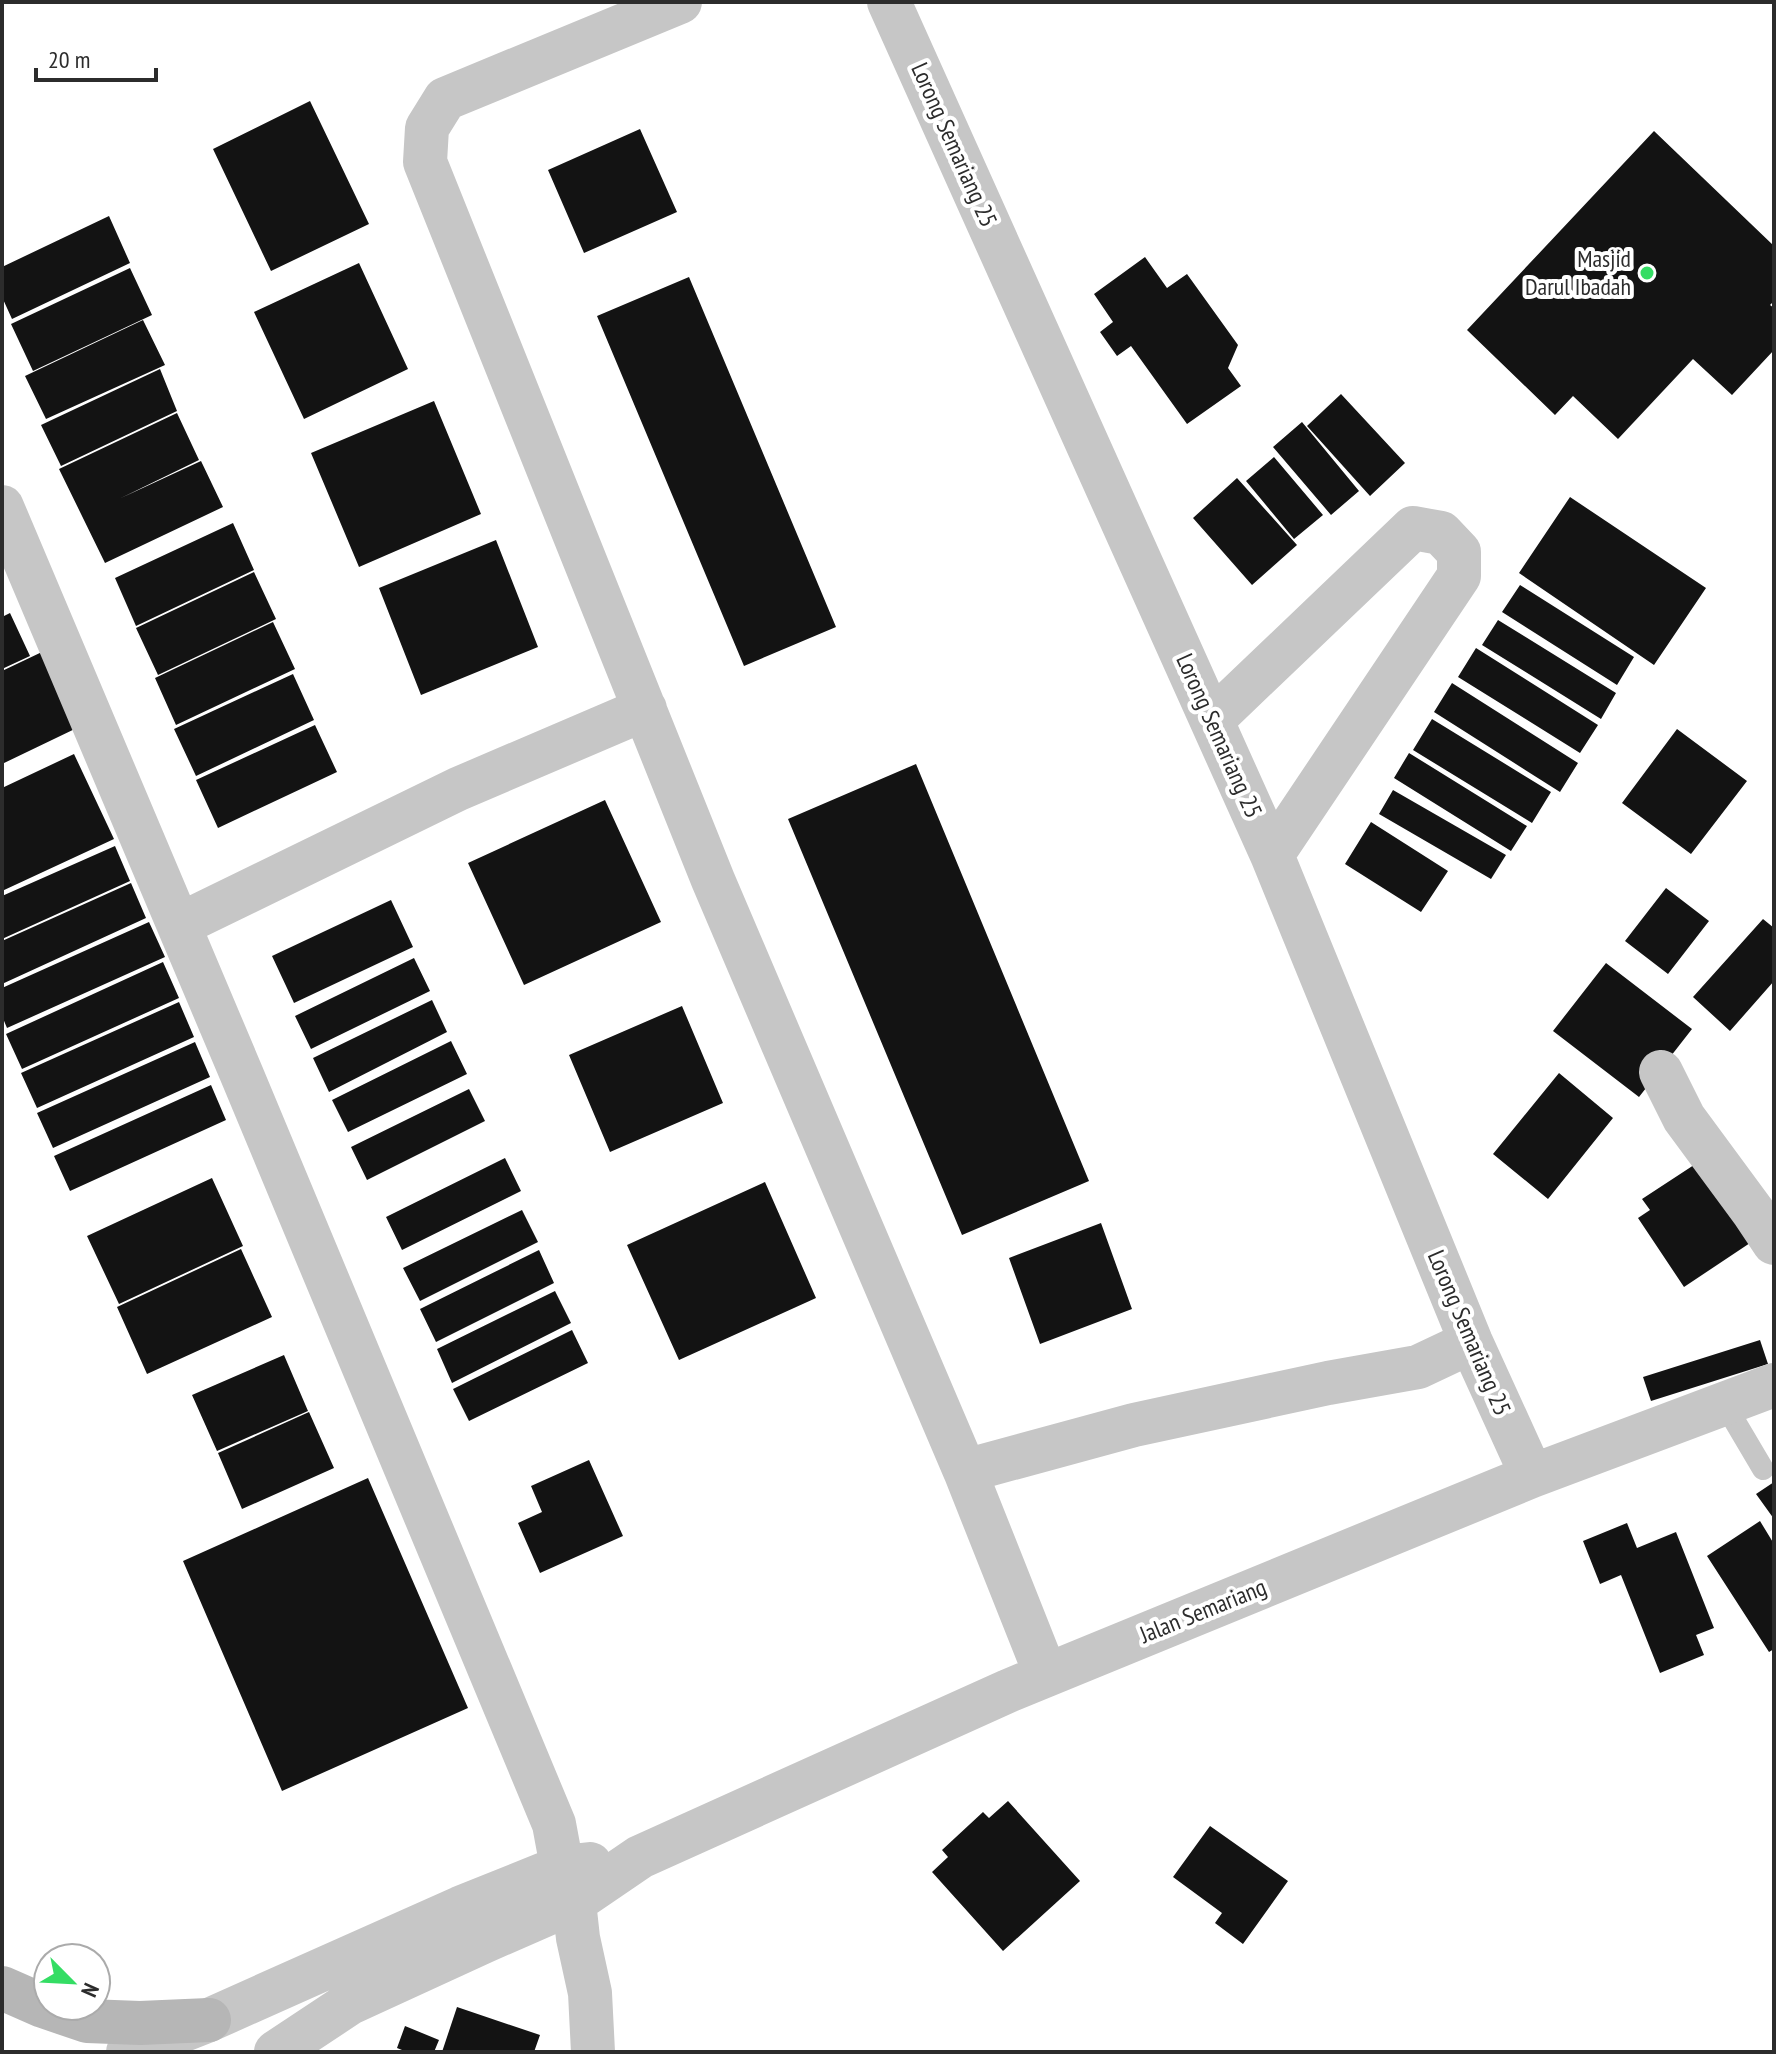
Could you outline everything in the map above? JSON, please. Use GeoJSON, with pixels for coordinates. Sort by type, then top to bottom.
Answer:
{"type":"FeatureCollection","features":[{"type":"Feature","properties":{"kind":"street","name":"Lorong Semariang 25"},"geometry":{"type":"LineString","coordinates":[[889,2],[1272,855],[1471,1342],[1532,1476]]}},
{"type":"Feature","properties":{"kind":"street"},"geometry":{"type":"LineString","coordinates":[[673,4],[445,99],[427,128],[425,162],[713,880],[965,1471],[1046,1675]]}},
{"type":"Feature","properties":{"kind":"street"},"geometry":{"type":"LineString","coordinates":[[2,507],[554,1824],[590,1993],[593,2052]]}},
{"type":"Feature","properties":{"kind":"street"},"geometry":{"type":"LineString","coordinates":[[1212,720],[1413,528],[1441,533],[1459,552],[1459,576],[1272,855]]}},
{"type":"Feature","properties":{"kind":"street"},"geometry":{"type":"LineString","coordinates":[[179,925],[458,789],[645,709]]}},
{"type":"Feature","properties":{"kind":"street"},"geometry":{"type":"LineString","coordinates":[[1661,1072],[1684,1118],[1774,1243]]}},
{"type":"Feature","properties":{"kind":"street"},"geometry":{"type":"LineString","coordinates":[[965,1471],[1134,1425],[1418,1367],[1471,1342]]}},
{"type":"Feature","properties":{"kind":"street","name":"Jalan Semariang"},"geometry":{"type":"LineString","coordinates":[[568,1885],[640,1857],[1046,1675],[1532,1476],[1774,1385]]}},
{"type":"Feature","properties":{"kind":"street"},"geometry":{"type":"LineString","coordinates":[[128,2052],[209,2020],[460,1908],[568,1885]]}},
{"type":"Feature","properties":{"kind":"street"},"geometry":{"type":"LineString","coordinates":[[276,2052],[350,2003],[485,1941],[568,1885]]}},
{"type":"Feature","properties":{"kind":"street"},"geometry":{"type":"LineString","coordinates":[[2,1988],[87,2021],[140,2023],[209,2020]]}},
{"type":"Feature","properties":{"kind":"lane"},"geometry":{"type":"LineString","coordinates":[[1724,1403],[1763,1469]]}},
{"type":"Feature","properties":{"kind":"building"},"geometry":{"type":"Polygon","coordinates":[[[310,101],[369,224],[271,271],[213,149],[310,101]]]}},
{"type":"Feature","properties":{"kind":"building"},"geometry":{"type":"Polygon","coordinates":[[[640,129],[677,212],[584,253],[548,170],[640,129]]]}},
{"type":"Feature","properties":{"kind":"building","name":"Masjid Darul Ibadah"},"geometry":{"type":"Polygon","coordinates":[[[1654,131],[1774,246],[1774,301],[1770,305],[1774,308],[1774,350],[1732,395],[1693,359],[1618,439],[1573,396],[1555,415],[1467,330],[1654,131]]]}},
{"type":"Feature","properties":{"kind":"building"},"geometry":{"type":"Polygon","coordinates":[[[109,216],[130,263],[12,319],[2,297],[2,267],[109,216]]]}},
{"type":"Feature","properties":{"kind":"building"},"geometry":{"type":"Polygon","coordinates":[[[1145,257],[1167,288],[1187,274],[1238,345],[1228,368],[1241,386],[1187,424],[1131,346],[1117,356],[1100,332],[1113,322],[1094,294],[1145,257]]]}},
{"type":"Feature","properties":{"kind":"building"},"geometry":{"type":"Polygon","coordinates":[[[359,263],[408,369],[304,419],[254,312],[359,263]]]}},
{"type":"Feature","properties":{"kind":"building"},"geometry":{"type":"Polygon","coordinates":[[[130,268],[152,315],[33,371],[11,324],[130,268]]]}},
{"type":"Feature","properties":{"kind":"building"},"geometry":{"type":"Polygon","coordinates":[[[689,277],[836,627],[744,666],[597,316],[689,277]]]}},
{"type":"Feature","properties":{"kind":"building"},"geometry":{"type":"Polygon","coordinates":[[[143,320],[165,365],[46,419],[25,376],[143,320]]]}},
{"type":"Feature","properties":{"kind":"building"},"geometry":{"type":"Polygon","coordinates":[[[160,369],[177,411],[61,466],[41,425],[160,369]]]}},
{"type":"Feature","properties":{"kind":"building"},"geometry":{"type":"Polygon","coordinates":[[[1341,394],[1405,463],[1370,496],[1307,426],[1341,394]]]}},
{"type":"Feature","properties":{"kind":"building"},"geometry":{"type":"Polygon","coordinates":[[[434,401],[481,514],[359,567],[311,453],[434,401]]]}},
{"type":"Feature","properties":{"kind":"building"},"geometry":{"type":"Polygon","coordinates":[[[177,413],[199,460],[121,498],[201,461],[223,507],[105,563],[59,469],[177,413]]]}},
{"type":"Feature","properties":{"kind":"building"},"geometry":{"type":"Polygon","coordinates":[[[1302,422],[1359,491],[1331,515],[1273,447],[1302,422]]]}},
{"type":"Feature","properties":{"kind":"building"},"geometry":{"type":"Polygon","coordinates":[[[1274,457],[1323,515],[1294,539],[1246,481],[1274,457]]]}},
{"type":"Feature","properties":{"kind":"building"},"geometry":{"type":"Polygon","coordinates":[[[1237,478],[1297,545],[1252,585],[1193,518],[1237,478]]]}},
{"type":"Feature","properties":{"kind":"building"},"geometry":{"type":"Polygon","coordinates":[[[1570,497],[1706,588],[1654,665],[1519,573],[1570,497]]]}},
{"type":"Feature","properties":{"kind":"building"},"geometry":{"type":"Polygon","coordinates":[[[233,523],[254,570],[136,626],[115,578],[233,523]]]}},
{"type":"Feature","properties":{"kind":"building"},"geometry":{"type":"Polygon","coordinates":[[[496,540],[538,647],[421,695],[379,588],[496,540]]]}},
{"type":"Feature","properties":{"kind":"building"},"geometry":{"type":"Polygon","coordinates":[[[254,572],[276,619],[158,675],[136,628],[254,572]]]}},
{"type":"Feature","properties":{"kind":"building"},"geometry":{"type":"Polygon","coordinates":[[[1520,585],[1634,657],[1617,685],[1502,612],[1520,585]]]}},
{"type":"Feature","properties":{"kind":"building"},"geometry":{"type":"Polygon","coordinates":[[[10,613],[30,656],[2,669],[2,617],[10,613]]]}},
{"type":"Feature","properties":{"kind":"building"},"geometry":{"type":"Polygon","coordinates":[[[1498,620],[1616,693],[1601,719],[1482,645],[1498,620]]]}},
{"type":"Feature","properties":{"kind":"building"},"geometry":{"type":"Polygon","coordinates":[[[273,622],[295,669],[176,725],[155,678],[273,622]]]}},
{"type":"Feature","properties":{"kind":"building"},"geometry":{"type":"Polygon","coordinates":[[[1476,648],[1598,725],[1580,753],[1458,677],[1476,648]]]}},
{"type":"Feature","properties":{"kind":"building"},"geometry":{"type":"Polygon","coordinates":[[[44,651],[81,726],[2,764],[2,671],[44,651]]]}},
{"type":"Feature","properties":{"kind":"building"},"geometry":{"type":"Polygon","coordinates":[[[293,674],[314,720],[196,776],[174,729],[293,674]]]}},
{"type":"Feature","properties":{"kind":"building"},"geometry":{"type":"Polygon","coordinates":[[[1452,683],[1578,763],[1560,792],[1434,712],[1452,683]]]}},
{"type":"Feature","properties":{"kind":"building"},"geometry":{"type":"Polygon","coordinates":[[[1432,719],[1551,792],[1532,823],[1413,750],[1432,719]]]}},
{"type":"Feature","properties":{"kind":"building"},"geometry":{"type":"Polygon","coordinates":[[[315,725],[337,772],[218,828],[196,780],[315,725]]]}},
{"type":"Feature","properties":{"kind":"building"},"geometry":{"type":"Polygon","coordinates":[[[1677,729],[1747,781],[1691,854],[1622,803],[1677,729]]]}},
{"type":"Feature","properties":{"kind":"building"},"geometry":{"type":"Polygon","coordinates":[[[1409,753],[1527,826],[1511,851],[1394,778],[1409,753]]]}},
{"type":"Feature","properties":{"kind":"building"},"geometry":{"type":"Polygon","coordinates":[[[74,754],[114,839],[2,891],[2,788],[74,754]]]}},
{"type":"Feature","properties":{"kind":"building"},"geometry":{"type":"Polygon","coordinates":[[[916,764],[1089,1181],[962,1235],[788,819],[916,764]]]}},
{"type":"Feature","properties":{"kind":"building"},"geometry":{"type":"Polygon","coordinates":[[[1393,790],[1506,855],[1491,879],[1379,814],[1393,790]]]}},
{"type":"Feature","properties":{"kind":"building"},"geometry":{"type":"Polygon","coordinates":[[[605,800],[661,922],[524,985],[468,863],[605,800]]]}},
{"type":"Feature","properties":{"kind":"building"},"geometry":{"type":"Polygon","coordinates":[[[1371,822],[1448,871],[1421,912],[1345,864],[1371,822]]]}},
{"type":"Feature","properties":{"kind":"building"},"geometry":{"type":"Polygon","coordinates":[[[115,846],[130,881],[2,939],[2,896],[115,846]]]}},
{"type":"Feature","properties":{"kind":"building"},"geometry":{"type":"Polygon","coordinates":[[[131,883],[146,918],[2,984],[2,941],[131,883]]]}},
{"type":"Feature","properties":{"kind":"building"},"geometry":{"type":"Polygon","coordinates":[[[1666,888],[1709,921],[1668,974],[1625,941],[1666,888]]]}},
{"type":"Feature","properties":{"kind":"building"},"geometry":{"type":"Polygon","coordinates":[[[391,900],[413,947],[294,1003],[272,956],[391,900]]]}},
{"type":"Feature","properties":{"kind":"building"},"geometry":{"type":"Polygon","coordinates":[[[1763,919],[1774,928],[1774,981],[1730,1031],[1693,997],[1763,919]]]}},
{"type":"Feature","properties":{"kind":"building"},"geometry":{"type":"Polygon","coordinates":[[[149,922],[165,957],[7,1028],[2,1016],[2,988],[149,922]]]}},
{"type":"Feature","properties":{"kind":"building"},"geometry":{"type":"Polygon","coordinates":[[[414,958],[430,991],[311,1049],[295,1016],[414,958]]]}},
{"type":"Feature","properties":{"kind":"building"},"geometry":{"type":"Polygon","coordinates":[[[163,962],[179,998],[22,1069],[6,1034],[163,962]]]}},
{"type":"Feature","properties":{"kind":"building"},"geometry":{"type":"Polygon","coordinates":[[[1606,963],[1692,1029],[1639,1097],[1553,1031],[1606,963]]]}},
{"type":"Feature","properties":{"kind":"building"},"geometry":{"type":"Polygon","coordinates":[[[432,1000],[447,1032],[329,1092],[313,1058],[432,1000]]]}},
{"type":"Feature","properties":{"kind":"building"},"geometry":{"type":"Polygon","coordinates":[[[179,1002],[194,1037],[37,1108],[21,1073],[179,1002]]]}},
{"type":"Feature","properties":{"kind":"building"},"geometry":{"type":"Polygon","coordinates":[[[682,1006],[723,1103],[610,1152],[569,1055],[682,1006]]]}},
{"type":"Feature","properties":{"kind":"building"},"geometry":{"type":"Polygon","coordinates":[[[451,1041],[467,1074],[348,1132],[332,1100],[451,1041]]]}},
{"type":"Feature","properties":{"kind":"building"},"geometry":{"type":"Polygon","coordinates":[[[195,1042],[210,1077],[53,1148],[37,1113],[195,1042]]]}},
{"type":"Feature","properties":{"kind":"building"},"geometry":{"type":"Polygon","coordinates":[[[1559,1073],[1613,1118],[1548,1199],[1493,1154],[1559,1073]]]}},
{"type":"Feature","properties":{"kind":"building"},"geometry":{"type":"Polygon","coordinates":[[[211,1085],[226,1120],[70,1191],[54,1156],[211,1085]]]}},
{"type":"Feature","properties":{"kind":"building"},"geometry":{"type":"Polygon","coordinates":[[[469,1089],[485,1121],[367,1180],[351,1147],[469,1089]]]}},
{"type":"Feature","properties":{"kind":"building"},"geometry":{"type":"Polygon","coordinates":[[[505,1158],[521,1191],[402,1250],[386,1217],[505,1158]]]}},
{"type":"Feature","properties":{"kind":"building"},"geometry":{"type":"Polygon","coordinates":[[[1697,1163],[1750,1243],[1684,1287],[1638,1218],[1650,1210],[1642,1199],[1697,1163]]]}},
{"type":"Feature","properties":{"kind":"building"},"geometry":{"type":"Polygon","coordinates":[[[212,1178],[243,1246],[119,1304],[87,1236],[212,1178]]]}},
{"type":"Feature","properties":{"kind":"building"},"geometry":{"type":"Polygon","coordinates":[[[765,1182],[816,1298],[679,1360],[627,1245],[765,1182]]]}},
{"type":"Feature","properties":{"kind":"building"},"geometry":{"type":"Polygon","coordinates":[[[522,1210],[538,1242],[420,1301],[403,1268],[522,1210]]]}},
{"type":"Feature","properties":{"kind":"building"},"geometry":{"type":"Polygon","coordinates":[[[1101,1223],[1132,1309],[1040,1344],[1009,1258],[1101,1223]]]}},
{"type":"Feature","properties":{"kind":"building"},"geometry":{"type":"Polygon","coordinates":[[[241,1249],[272,1317],[147,1374],[117,1307],[241,1249]]]}},
{"type":"Feature","properties":{"kind":"building"},"geometry":{"type":"Polygon","coordinates":[[[539,1250],[554,1283],[436,1342],[420,1309],[539,1250]]]}},
{"type":"Feature","properties":{"kind":"building"},"geometry":{"type":"Polygon","coordinates":[[[555,1291],[571,1323],[452,1383],[437,1349],[555,1291]]]}},
{"type":"Feature","properties":{"kind":"building"},"geometry":{"type":"Polygon","coordinates":[[[572,1330],[588,1363],[469,1421],[453,1389],[572,1330]]]}},
{"type":"Feature","properties":{"kind":"building"},"geometry":{"type":"Polygon","coordinates":[[[1760,1340],[1768,1364],[1651,1401],[1643,1377],[1760,1340]]]}},
{"type":"Feature","properties":{"kind":"building"},"geometry":{"type":"Polygon","coordinates":[[[284,1355],[308,1411],[217,1451],[192,1395],[284,1355]]]}},
{"type":"Feature","properties":{"kind":"building"},"geometry":{"type":"Polygon","coordinates":[[[309,1412],[334,1468],[242,1509],[218,1453],[309,1412]]]}},
{"type":"Feature","properties":{"kind":"building"},"geometry":{"type":"Polygon","coordinates":[[[589,1460],[623,1536],[540,1573],[518,1523],[542,1512],[531,1486],[589,1460]]]}},
{"type":"Feature","properties":{"kind":"building"},"geometry":{"type":"Polygon","coordinates":[[[368,1478],[468,1708],[282,1791],[183,1561],[368,1478]]]}},
{"type":"Feature","properties":{"kind":"building"},"geometry":{"type":"Polygon","coordinates":[[[1774,1482],[1774,1519],[1756,1494],[1774,1482]]]}},
{"type":"Feature","properties":{"kind":"building"},"geometry":{"type":"Polygon","coordinates":[[[1760,1521],[1774,1544],[1774,1649],[1769,1652],[1707,1556],[1760,1521]]]}},
{"type":"Feature","properties":{"kind":"building"},"geometry":{"type":"Polygon","coordinates":[[[1627,1523],[1637,1548],[1676,1532],[1714,1628],[1696,1635],[1704,1655],[1660,1673],[1621,1575],[1600,1584],[1583,1541],[1627,1523]]]}},
{"type":"Feature","properties":{"kind":"building"},"geometry":{"type":"Polygon","coordinates":[[[1008,1801],[1080,1881],[1003,1951],[932,1872],[948,1857],[942,1850],[983,1812],[989,1818],[1008,1801]]]}},
{"type":"Feature","properties":{"kind":"building"},"geometry":{"type":"Polygon","coordinates":[[[1210,1826],[1288,1881],[1243,1944],[1215,1923],[1222,1913],[1173,1877],[1210,1826]]]}},
{"type":"Feature","properties":{"kind":"building"},"geometry":{"type":"Polygon","coordinates":[[[457,2007],[540,2035],[534,2052],[442,2052],[457,2007]]]}},
{"type":"Feature","properties":{"kind":"building"},"geometry":{"type":"Polygon","coordinates":[[[405,2026],[439,2040],[434,2052],[407,2052],[397,2048],[405,2026]]]}},
{"type":"Feature","properties":{"kind":"place","name":"Masjid Darul Ibadah"},"geometry":{"type":"Point","coordinates":[1647,273]}}]}
